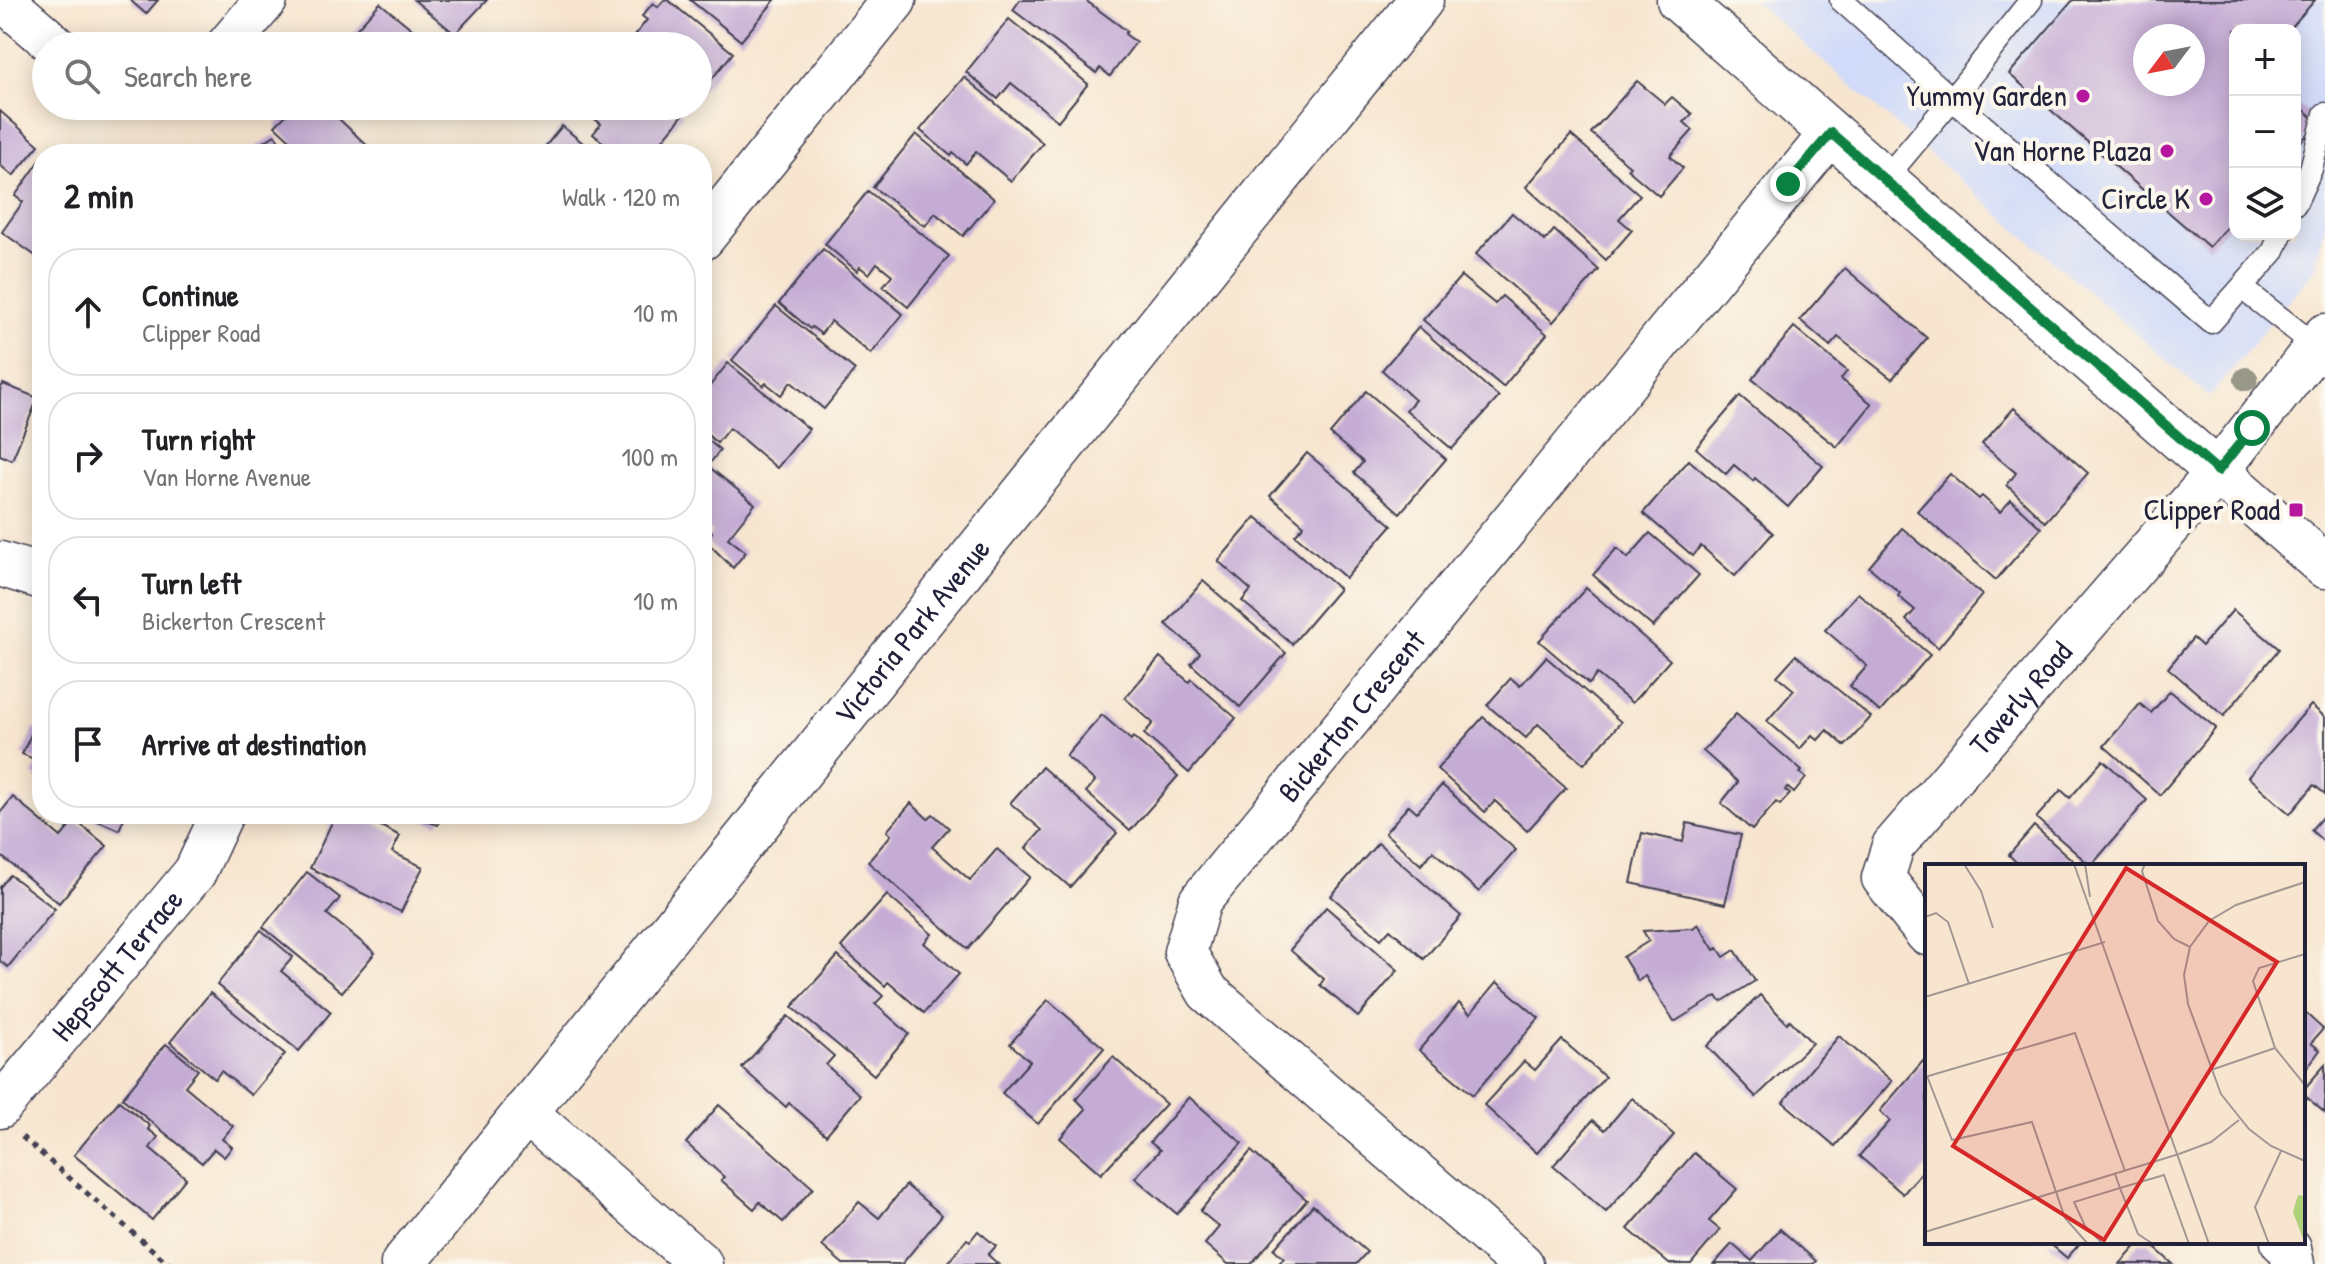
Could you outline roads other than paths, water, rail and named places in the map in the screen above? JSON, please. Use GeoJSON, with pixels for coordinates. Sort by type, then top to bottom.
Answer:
{"type":"FeatureCollection","features":[{"type":"Feature","properties":{"kind":"main road"},"geometry":{"type":"LineString","coordinates":[[712,226],[894,0]]}},
{"type":"Feature","properties":{"kind":"main road","name":"Victoria Park Avenue"},"geometry":{"type":"LineString","coordinates":[[403,1264],[1421,0]]}},
{"type":"Feature","properties":{"kind":"main road"},"geometry":{"type":"LineString","coordinates":[[1679,0],[2325,566]]}},
{"type":"Feature","properties":{"kind":"main road"},"geometry":{"type":"LineString","coordinates":[[0,564],[32,574]]}},
{"type":"Feature","properties":{"kind":"street"},"geometry":{"type":"LineString","coordinates":[[3,0],[40,32]]}},
{"type":"Feature","properties":{"kind":"street"},"geometry":{"type":"LineString","coordinates":[[239,32],[266,0]]}},
{"type":"Feature","properties":{"kind":"street","name":"Bickerton Crescent"},"geometry":{"type":"LineString","coordinates":[[1522,1264],[1208,992],[1185,952],[1200,901],[1831,133]]}},
{"type":"Feature","properties":{"kind":"street"},"geometry":{"type":"LineString","coordinates":[[2218,471],[2320,340]]}},
{"type":"Feature","properties":{"kind":"street","name":"Taverly Road"},"geometry":{"type":"LineString","coordinates":[[1925,931],[1883,878],[1893,846],[2218,471]]}},
{"type":"Feature","properties":{"kind":"street","name":"Hepscott Terrace"},"geometry":{"type":"LineString","coordinates":[[10,1121],[195,872],[217,824]]}},
{"type":"Feature","properties":{"kind":"street"},"geometry":{"type":"LineString","coordinates":[[524,1111],[701,1264]]}},
{"type":"Feature","properties":{"kind":"street"},"geometry":{"type":"LineString","coordinates":[[2284,1244],[2290,1249],[2293,1264]]}},
{"type":"Feature","properties":{"kind":"lane"},"geometry":{"type":"LineString","coordinates":[[1841,0],[2211,322],[2273,252],[2278,240]]}},
{"type":"Feature","properties":{"kind":"lane"},"geometry":{"type":"LineString","coordinates":[[1884,180],[2031,0]]}},
{"type":"Feature","properties":{"kind":"lane"},"geometry":{"type":"LineString","coordinates":[[2301,191],[2311,169],[2325,114]]}},
{"type":"Feature","properties":{"kind":"lane"},"geometry":{"type":"LineString","coordinates":[[2242,288],[2320,340]]}},
{"type":"Feature","properties":{"kind":"place","name":"Yummy Garden"},"geometry":{"type":"Point","coordinates":[2083,96]}},
{"type":"Feature","properties":{"kind":"place","name":"Van Horne Plaza"},"geometry":{"type":"Point","coordinates":[2167,151]}},
{"type":"Feature","properties":{"kind":"place","name":"Circle K"},"geometry":{"type":"Point","coordinates":[2206,199]}},
{"type":"Feature","properties":{"kind":"place","name":"Clipper Road"},"geometry":{"type":"Point","coordinates":[2296,510]}}]}
